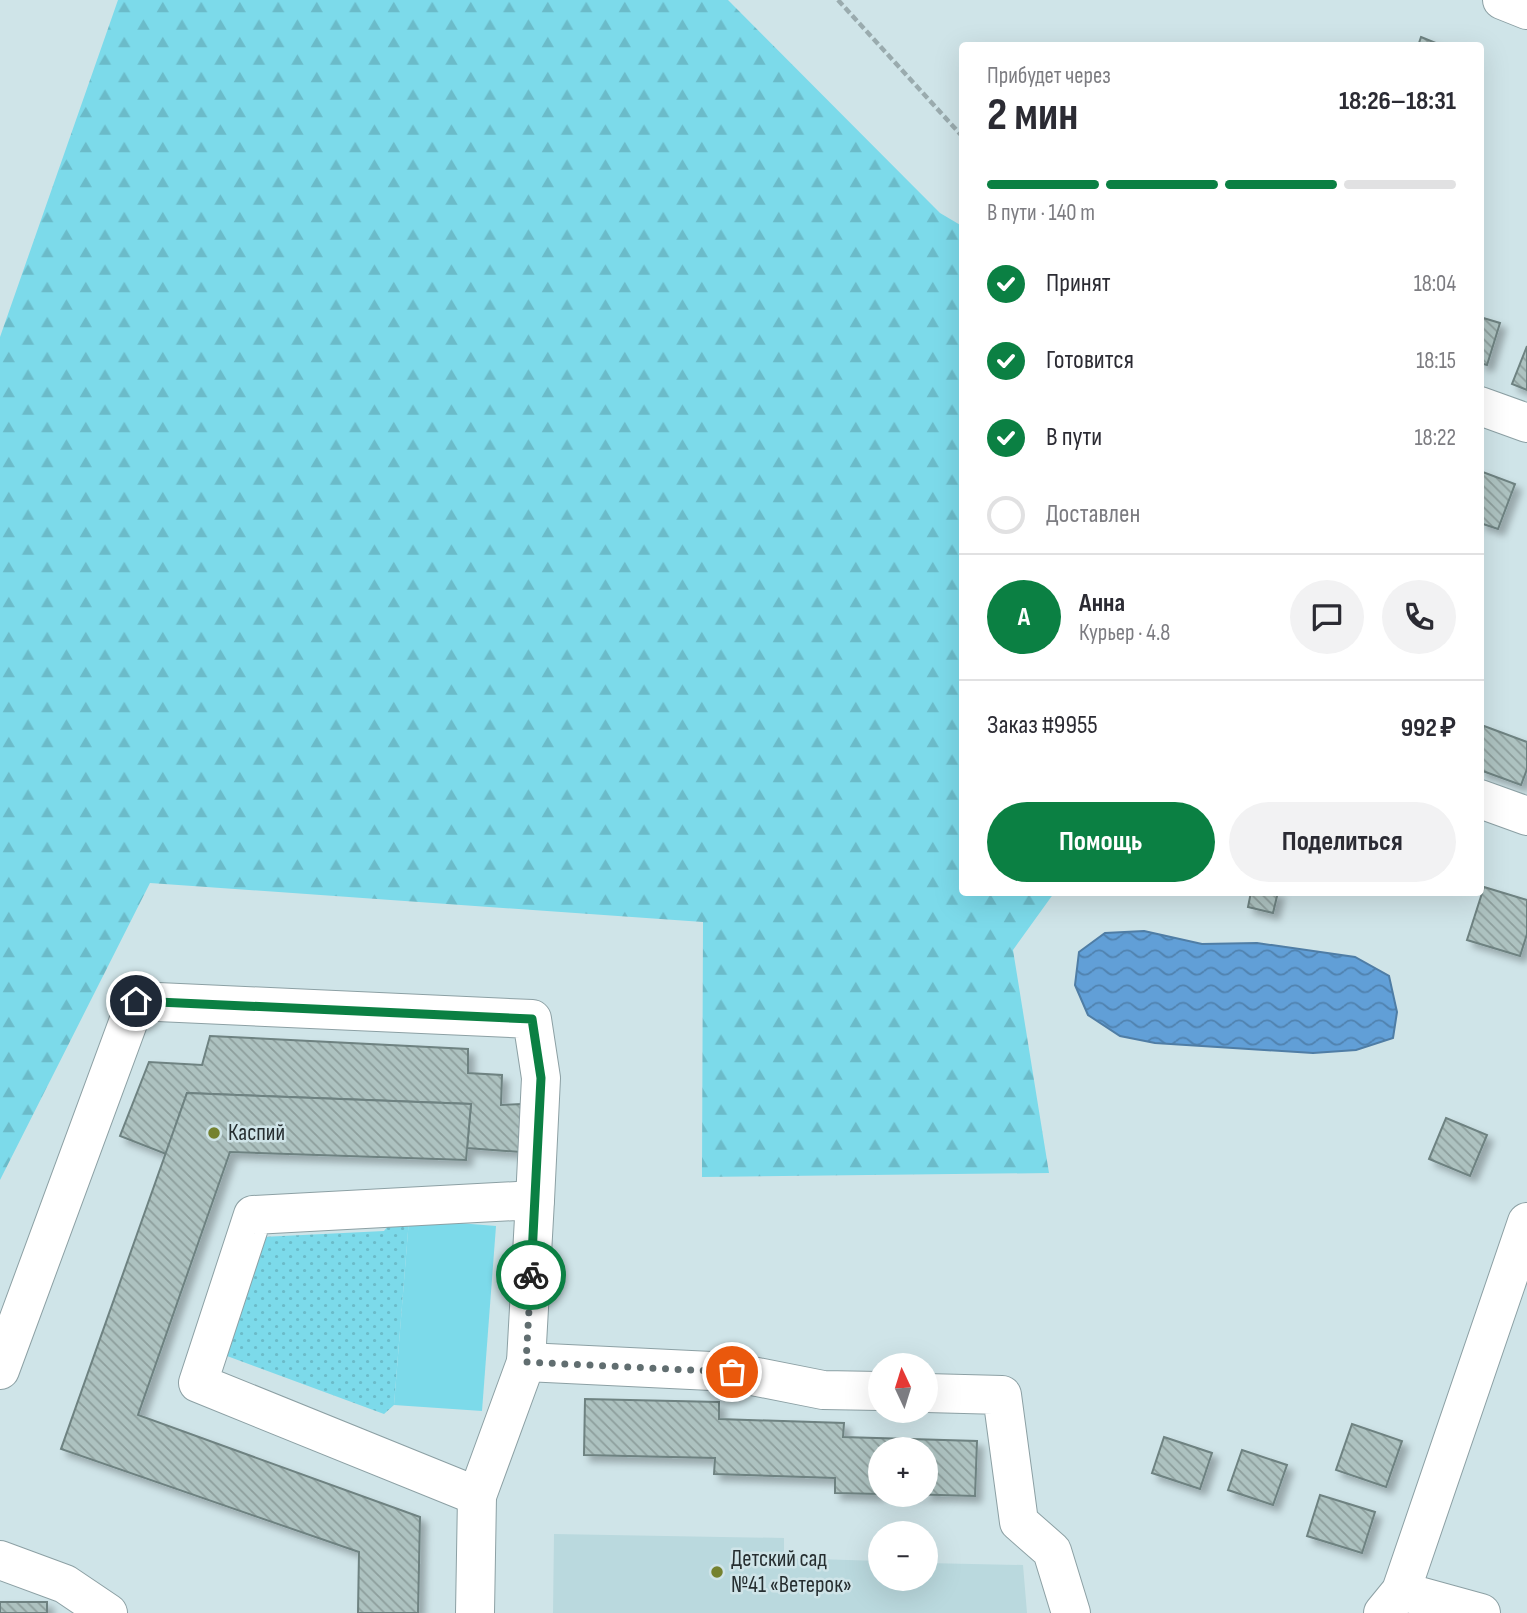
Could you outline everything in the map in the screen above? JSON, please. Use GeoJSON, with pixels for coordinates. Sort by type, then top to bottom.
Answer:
{"type":"FeatureCollection","features":[{"type":"Feature","properties":{"kind":"street"},"geometry":{"type":"LineString","coordinates":[[1502,0],[1527,10]]}},
{"type":"Feature","properties":{"kind":"street"},"geometry":{"type":"LineString","coordinates":[[1484,407],[1527,423]]}},
{"type":"Feature","properties":{"kind":"street"},"geometry":{"type":"LineString","coordinates":[[1484,800],[1527,816]]}},
{"type":"Feature","properties":{"kind":"street"},"geometry":{"type":"LineString","coordinates":[[0,1370],[136,1001],[532,1019],[541,1078],[526,1362],[477,1496],[475,1613]]}},
{"type":"Feature","properties":{"kind":"street"},"geometry":{"type":"LineString","coordinates":[[477,1496],[198,1383],[253,1215],[535,1200]]}},
{"type":"Feature","properties":{"kind":"street"},"geometry":{"type":"LineString","coordinates":[[1481,1613],[1392,1602],[1516,1285],[1527,1222]]}},
{"type":"Feature","properties":{"kind":"street"},"geometry":{"type":"LineString","coordinates":[[526,1362],[732,1372],[823,1390],[868,1391]]}},
{"type":"Feature","properties":{"kind":"street"},"geometry":{"type":"LineString","coordinates":[[938,1393],[1002,1395],[1019,1522],[1052,1551],[1071,1613]]}},
{"type":"Feature","properties":{"kind":"street"},"geometry":{"type":"LineString","coordinates":[[0,1560],[65,1584],[108,1613]]}},
{"type":"Feature","properties":{"kind":"path"},"geometry":{"type":"LineString","coordinates":[[838,0],[959,133]]}},
{"type":"Feature","properties":{"kind":"shaded area","name":"Детский сад №41 «Ветерок»"},"geometry":{"type":"Polygon","coordinates":[[[554,1534],[784,1538],[784,1558],[868,1561],[868,1591],[938,1591],[938,1563],[1023,1565],[1027,1613],[553,1613],[554,1534]]]}},
{"type":"Feature","properties":{"kind":"green space"},"geometry":{"type":"Polygon","coordinates":[[[118,0],[728,0],[940,213],[959,224],[959,896],[1052,896],[1013,950],[1049,1173],[702,1177],[703,922],[150,883],[0,1180],[0,337],[118,0]]]}},
{"type":"Feature","properties":{"kind":"green space"},"geometry":{"type":"Polygon","coordinates":[[[409,1219],[394,1405],[384,1414],[227,1356],[262,1237],[384,1231],[392,1221],[409,1219]]]}},
{"type":"Feature","properties":{"kind":"green space"},"geometry":{"type":"Polygon","coordinates":[[[409,1219],[496,1226],[482,1411],[394,1405],[409,1219]]]}},
{"type":"Feature","properties":{"kind":"water"},"geometry":{"type":"Polygon","coordinates":[[[1144,931],[1202,944],[1257,943],[1355,957],[1389,976],[1397,1012],[1393,1038],[1356,1050],[1313,1053],[1155,1043],[1120,1036],[1088,1015],[1075,985],[1079,952],[1105,933],[1144,931]]]}},
{"type":"Feature","properties":{"kind":"building"},"geometry":{"type":"Polygon","coordinates":[[[1421,37],[1433,42],[1419,42],[1421,37]]]}},
{"type":"Feature","properties":{"kind":"building"},"geometry":{"type":"Polygon","coordinates":[[[1484,318],[1500,323],[1487,365],[1484,364],[1484,318]]]}},
{"type":"Feature","properties":{"kind":"building"},"geometry":{"type":"Polygon","coordinates":[[[1527,346],[1527,390],[1512,384],[1527,346]]]}},
{"type":"Feature","properties":{"kind":"building"},"geometry":{"type":"Polygon","coordinates":[[[1484,472],[1515,484],[1498,529],[1484,524],[1484,472]]]}},
{"type":"Feature","properties":{"kind":"building"},"geometry":{"type":"Polygon","coordinates":[[[1484,726],[1527,742],[1527,769],[1521,785],[1484,771],[1484,726]]]}},
{"type":"Feature","properties":{"kind":"building"},"geometry":{"type":"Polygon","coordinates":[[[1484,887],[1527,900],[1527,934],[1520,956],[1467,940],[1481,896],[1484,896],[1484,887]]]}},
{"type":"Feature","properties":{"kind":"building"},"geometry":{"type":"Polygon","coordinates":[[[1250,896],[1277,896],[1273,913],[1248,907],[1250,896]]]}},
{"type":"Feature","properties":{"kind":"building"},"geometry":{"type":"Polygon","coordinates":[[[210,1036],[468,1049],[468,1073],[502,1075],[501,1105],[521,1104],[521,1152],[467,1148],[471,1104],[187,1093],[166,1154],[120,1136],[149,1062],[202,1065],[210,1036]]]}},
{"type":"Feature","properties":{"kind":"building"},"geometry":{"type":"Polygon","coordinates":[[[187,1093],[471,1104],[466,1160],[230,1152],[138,1415],[420,1517],[418,1613],[358,1613],[359,1552],[61,1449],[187,1093]]]}},
{"type":"Feature","properties":{"kind":"building"},"geometry":{"type":"Polygon","coordinates":[[[1446,1118],[1487,1135],[1470,1176],[1429,1159],[1446,1118]]]}},
{"type":"Feature","properties":{"kind":"building"},"geometry":{"type":"Polygon","coordinates":[[[585,1399],[719,1402],[719,1419],[844,1423],[843,1437],[868,1438],[868,1494],[835,1493],[835,1478],[714,1474],[715,1458],[584,1455],[585,1399]]]}},
{"type":"Feature","properties":{"kind":"building"},"geometry":{"type":"Polygon","coordinates":[[[1352,1424],[1402,1441],[1386,1487],[1336,1470],[1352,1424]]]}},
{"type":"Feature","properties":{"kind":"building"},"geometry":{"type":"Polygon","coordinates":[[[1164,1437],[1212,1453],[1200,1489],[1152,1473],[1164,1437]]]}},
{"type":"Feature","properties":{"kind":"building"},"geometry":{"type":"Polygon","coordinates":[[[938,1440],[977,1441],[975,1496],[938,1495],[938,1440]]]}},
{"type":"Feature","properties":{"kind":"building"},"geometry":{"type":"Polygon","coordinates":[[[1242,1450],[1287,1465],[1273,1505],[1228,1490],[1242,1450]]]}},
{"type":"Feature","properties":{"kind":"building"},"geometry":{"type":"Polygon","coordinates":[[[1320,1495],[1375,1512],[1362,1553],[1307,1536],[1320,1495]]]}},
{"type":"Feature","properties":{"kind":"building"},"geometry":{"type":"Polygon","coordinates":[[[0,1602],[47,1602],[47,1613],[0,1613],[0,1602]]]}},
{"type":"Feature","properties":{"kind":"way so far"},"geometry":{"type":"LineString","coordinates":[[531,1275],[526,1362],[732,1372]]}},
{"type":"Feature","properties":{"kind":"place","name":"Каспий"},"geometry":{"type":"Point","coordinates":[214,1133]}},
{"type":"Feature","properties":{"kind":"place","name":"Детский сад №41 «Ветерок»"},"geometry":{"type":"Point","coordinates":[717,1572]}},
{"type":"Feature","properties":{"kind":"route"},"geometry":{"type":"LineString","coordinates":[[136,1001],[532,1019],[541,1078],[531,1275]]}}]}
